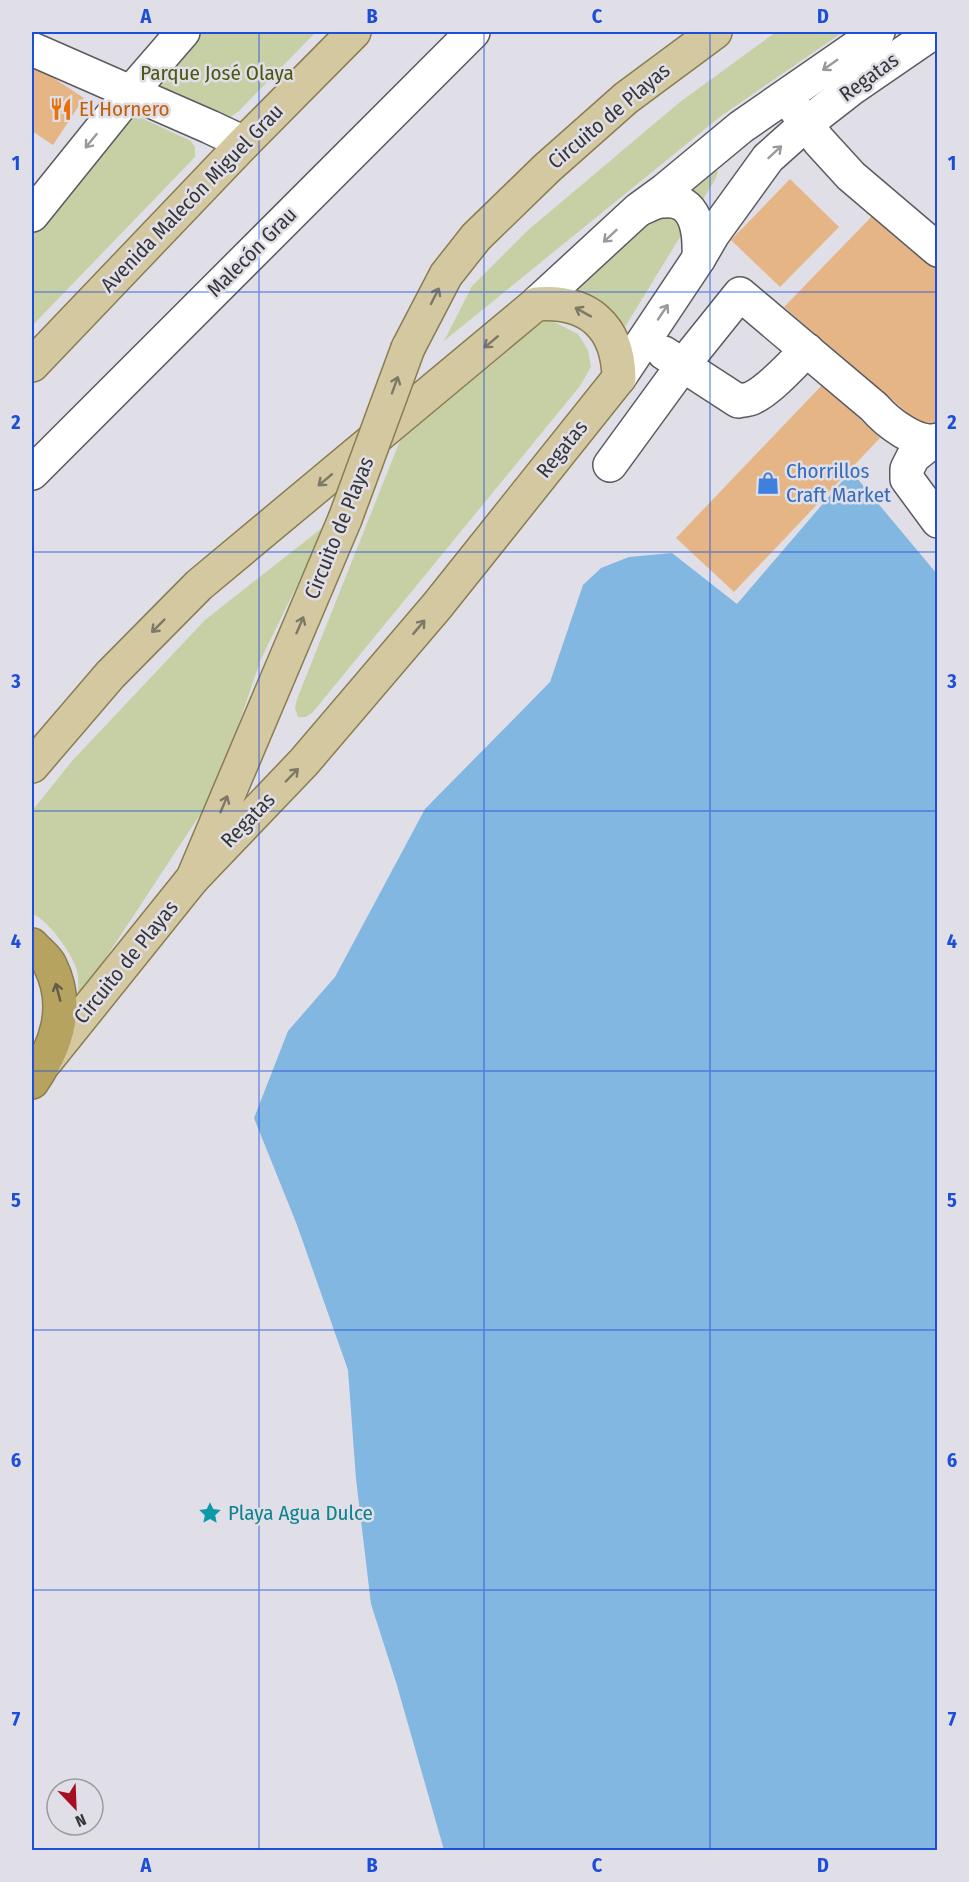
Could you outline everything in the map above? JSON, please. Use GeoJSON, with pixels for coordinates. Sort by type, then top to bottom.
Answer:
{"type":"FeatureCollection","features":[{"type":"Feature","properties":{"kind":"highway"},"geometry":{"type":"LineString","coordinates":[[32,945],[50,964],[61,999],[56,1037],[37,1075]]}},
{"type":"Feature","properties":{"kind":"main road","name":"Avenida Malecón Miguel Grau"},"geometry":{"type":"LineString","coordinates":[[32,365],[244,143],[354,32]]}},
{"type":"Feature","properties":{"kind":"main road","name":"Circuito de Playas"},"geometry":{"type":"LineString","coordinates":[[37,1075],[193,878],[345,519],[408,348],[446,275],[476,237],[547,168],[626,98],[715,32]]}},
{"type":"Feature","properties":{"kind":"main road"},"geometry":{"type":"LineString","coordinates":[[536,304],[555,303],[573,307],[589,315],[603,327],[613,342],[619,360],[619,378]]}},
{"type":"Feature","properties":{"kind":"main road","name":"Regatas"},"geometry":{"type":"LineString","coordinates":[[32,766],[110,675],[199,585],[536,304]]}},
{"type":"Feature","properties":{"kind":"main road","name":"Regatas"},"geometry":{"type":"LineString","coordinates":[[193,878],[304,762],[437,606],[619,378]]}},
{"type":"Feature","properties":{"kind":"street"},"geometry":{"type":"LineString","coordinates":[[32,214],[130,92],[183,32]]}},
{"type":"Feature","properties":{"kind":"street","name":"Malecón Grau"},"geometry":{"type":"LineString","coordinates":[[32,473],[473,32]]}},
{"type":"Feature","properties":{"kind":"street","name":"Regatas"},"geometry":{"type":"LineString","coordinates":[[536,304],[639,209],[741,127],[878,32]]}},
{"type":"Feature","properties":{"kind":"street","name":"Regatas"},"geometry":{"type":"LineString","coordinates":[[619,378],[713,234],[768,159],[806,124],[851,89],[934,32]]}},
{"type":"Feature","properties":{"kind":"street"},"geometry":{"type":"LineString","coordinates":[[32,49],[244,143]]}},
{"type":"Feature","properties":{"kind":"street"},"geometry":{"type":"LineString","coordinates":[[786,96],[819,141],[851,176],[938,250]]}},
{"type":"Feature","properties":{"kind":"street"},"geometry":{"type":"LineString","coordinates":[[639,209],[663,201],[684,206],[697,223],[699,258]]}},
{"type":"Feature","properties":{"kind":"street"},"geometry":{"type":"LineString","coordinates":[[610,465],[683,365],[740,294],[874,407],[887,421],[908,435],[936,442]]}},
{"type":"Feature","properties":{"kind":"street"},"geometry":{"type":"LineString","coordinates":[[619,378],[649,352],[658,350],[738,401],[751,399],[760,393],[807,350]]}},
{"type":"Feature","properties":{"kind":"street"},"geometry":{"type":"LineString","coordinates":[[936,442],[913,457],[907,469],[907,479],[938,521]]}},
{"type":"Feature","properties":{"kind":"green space","name":"Parque José Olaya"},"geometry":{"type":"Polygon","coordinates":[[[198,32],[316,32],[239,111],[229,118],[157,96],[154,83],[198,32]]]}},
{"type":"Feature","properties":{"kind":"green space"},"geometry":{"type":"Polygon","coordinates":[[[776,32],[843,32],[721,116],[444,341],[472,286],[527,231],[680,102],[776,32]]]}},
{"type":"Feature","properties":{"kind":"green space"},"geometry":{"type":"Polygon","coordinates":[[[131,115],[191,141],[195,147],[195,157],[32,326],[32,230],[131,115]]]}},
{"type":"Feature","properties":{"kind":"green space"},"geometry":{"type":"Polygon","coordinates":[[[714,168],[718,172],[716,178],[625,327],[621,328],[568,290],[714,168]]]}},
{"type":"Feature","properties":{"kind":"green space"},"geometry":{"type":"Polygon","coordinates":[[[546,318],[578,334],[588,350],[591,367],[580,386],[313,712],[306,717],[298,717],[295,708],[297,699],[403,433],[530,323],[546,318]]]}},
{"type":"Feature","properties":{"kind":"green space"},"geometry":{"type":"Polygon","coordinates":[[[327,524],[261,659],[215,792],[78,1000],[78,974],[71,956],[45,922],[32,914],[32,811],[72,761],[205,620],[327,524]]]}},
{"type":"Feature","properties":{"kind":"water"},"geometry":{"type":"Polygon","coordinates":[[[851,471],[937,574],[937,1850],[444,1850],[371,1604],[356,1479],[348,1370],[297,1225],[254,1118],[288,1031],[335,977],[425,809],[550,682],[583,585],[601,568],[629,557],[672,553],[737,604],[851,471]]]}},
{"type":"Feature","properties":{"kind":"building"},"geometry":{"type":"Polygon","coordinates":[[[32,64],[84,98],[53,145],[32,131],[32,64]]]}},
{"type":"Feature","properties":{"kind":"building"},"geometry":{"type":"Polygon","coordinates":[[[790,179],[839,227],[780,287],[731,240],[790,179]]]}},
{"type":"Feature","properties":{"kind":"building"},"geometry":{"type":"Polygon","coordinates":[[[877,211],[938,270],[938,424],[930,432],[784,307],[877,211]]]}},
{"type":"Feature","properties":{"kind":"building"},"geometry":{"type":"Polygon","coordinates":[[[823,384],[880,438],[734,592],[676,538],[823,384]]]}},
{"type":"Feature","properties":{"kind":"place","name":"El Hornero"},"geometry":{"type":"Point","coordinates":[61,109]}},
{"type":"Feature","properties":{"kind":"place","name":"Chorrillos Craft Market"},"geometry":{"type":"Point","coordinates":[768,483]}},
{"type":"Feature","properties":{"kind":"place","name":"Playa Agua Dulce"},"geometry":{"type":"Point","coordinates":[210,1513]}}]}
